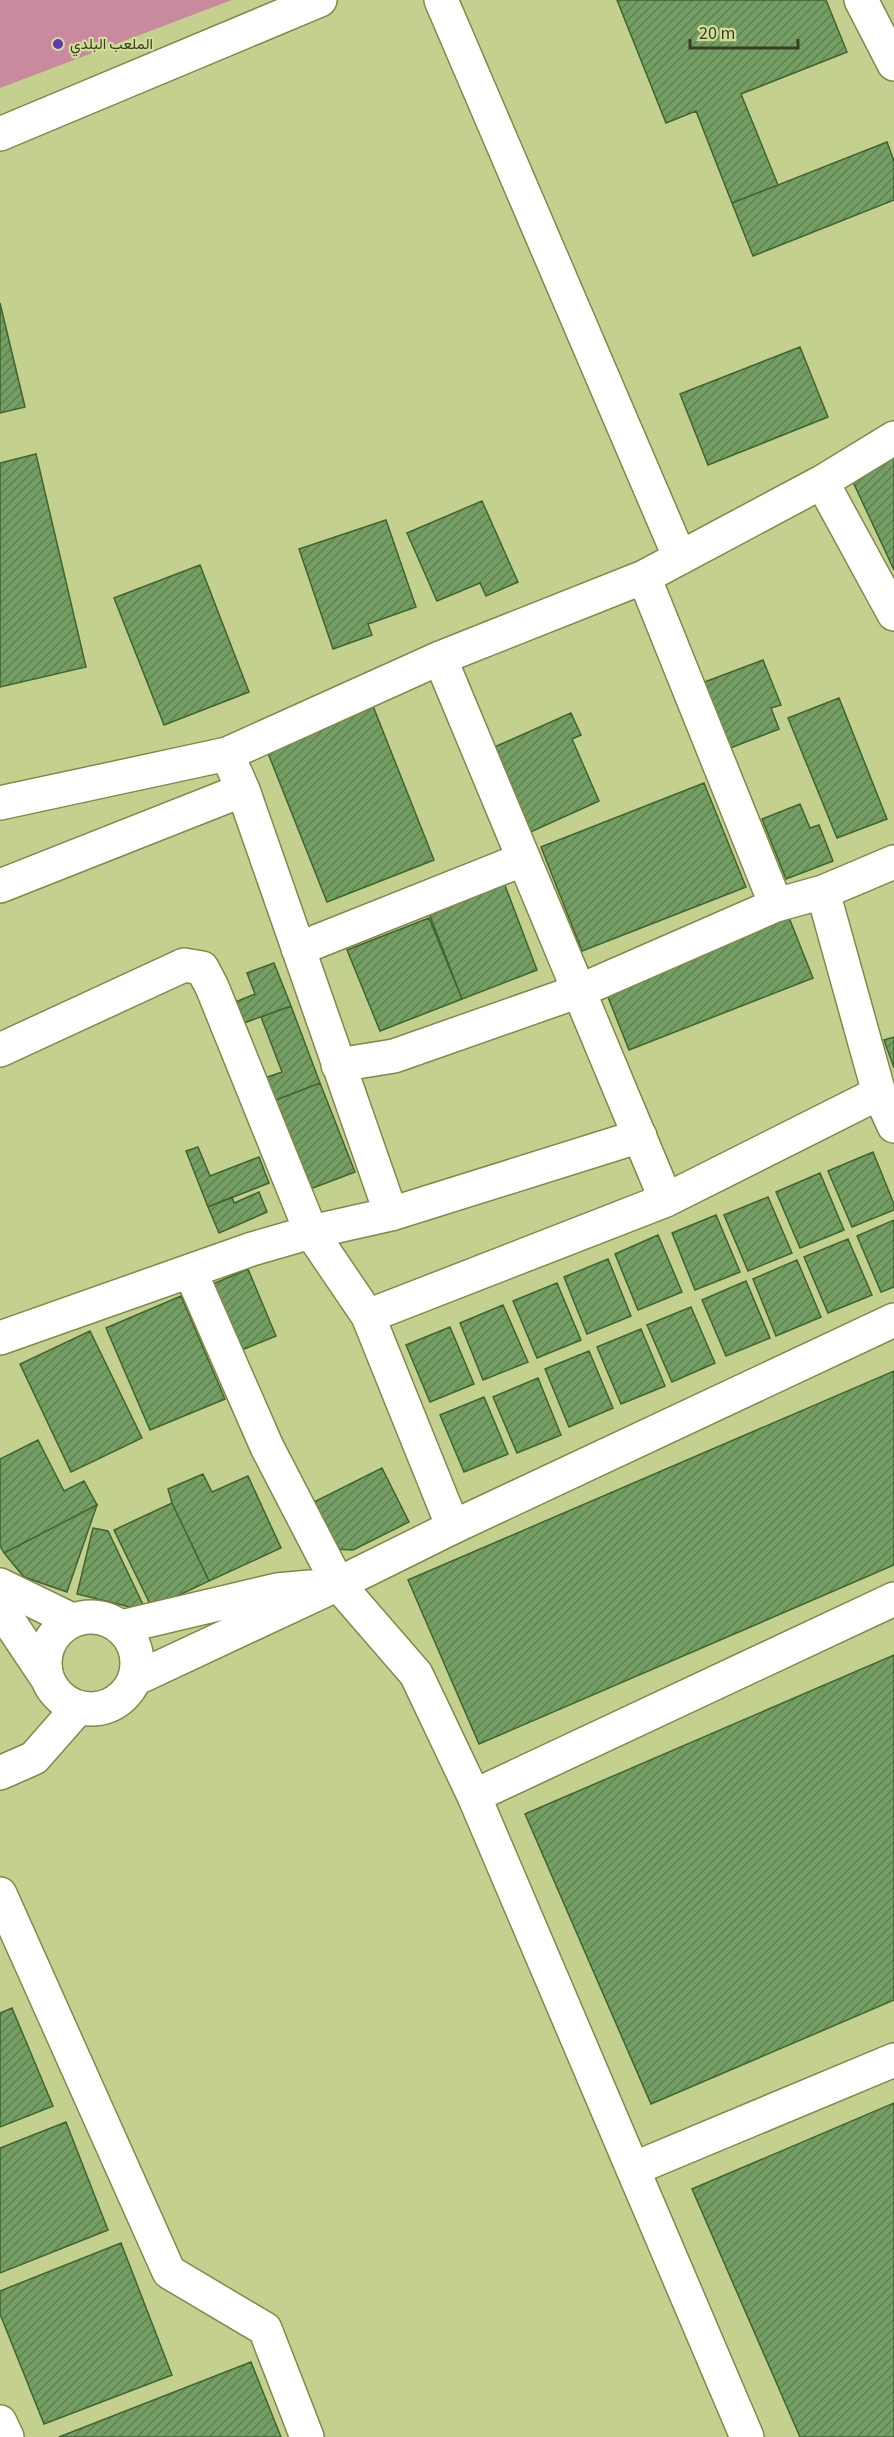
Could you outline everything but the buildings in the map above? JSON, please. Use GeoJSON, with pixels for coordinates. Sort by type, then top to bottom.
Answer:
{"type":"FeatureCollection","features":[{"type":"Feature","properties":{"kind":"street"},"geometry":{"type":"LineString","coordinates":[[0,134],[320,0]]}},
{"type":"Feature","properties":{"kind":"street"},"geometry":{"type":"LineString","coordinates":[[441,0],[680,558]]}},
{"type":"Feature","properties":{"kind":"street"},"geometry":{"type":"LineString","coordinates":[[861,0],[894,64]]}},
{"type":"Feature","properties":{"kind":"street"},"geometry":{"type":"LineString","coordinates":[[0,803],[227,754],[440,658],[644,577],[822,482],[894,438]]}},
{"type":"Feature","properties":{"kind":"street"},"geometry":{"type":"LineString","coordinates":[[822,482],[894,614]]}},
{"type":"Feature","properties":{"kind":"street"},"geometry":{"type":"LineString","coordinates":[[644,577],[776,905]]}},
{"type":"Feature","properties":{"kind":"street"},"geometry":{"type":"LineString","coordinates":[[440,658],[666,1200]]}},
{"type":"Feature","properties":{"kind":"street"},"geometry":{"type":"LineString","coordinates":[[227,754],[243,790],[391,1214]]}},
{"type":"Feature","properties":{"kind":"street"},"geometry":{"type":"LineString","coordinates":[[0,886],[243,790]]}},
{"type":"Feature","properties":{"kind":"street"},"geometry":{"type":"LineString","coordinates":[[298,949],[524,859]]}},
{"type":"Feature","properties":{"kind":"street"},"geometry":{"type":"LineString","coordinates":[[338,1065],[394,1056],[579,990],[776,905],[823,891],[894,862]]}},
{"type":"Feature","properties":{"kind":"street"},"geometry":{"type":"LineString","coordinates":[[823,891],[879,1093],[894,1126]]}},
{"type":"Feature","properties":{"kind":"street"},"geometry":{"type":"LineString","coordinates":[[0,1050],[184,965],[202,968],[212,987],[311,1232],[368,1316],[453,1527]]}},
{"type":"Feature","properties":{"kind":"street"},"geometry":{"type":"LineString","coordinates":[[368,1316],[666,1200],[879,1093]]}},
{"type":"Feature","properties":{"kind":"street"},"geometry":{"type":"LineString","coordinates":[[0,1338],[190,1271],[311,1232],[391,1214],[640,1136]]}},
{"type":"Feature","properties":{"kind":"street"},"geometry":{"type":"LineString","coordinates":[[190,1271],[267,1447],[338,1584],[416,1674],[474,1796],[633,2169],[740,2435]]}},
{"type":"Feature","properties":{"kind":"street"},"geometry":{"type":"LineString","coordinates":[[135,1679],[894,1320]]}},
{"type":"Feature","properties":{"kind":"street"},"geometry":{"type":"LineString","coordinates":[[121,1627],[277,1590],[338,1584]]}},
{"type":"Feature","properties":{"kind":"street"},"geometry":{"type":"LineString","coordinates":[[0,1585],[72,1620]]}},
{"type":"Feature","properties":{"kind":"street"},"geometry":{"type":"LineString","coordinates":[[474,1796],[894,1599]]}},
{"type":"Feature","properties":{"kind":"street"},"geometry":{"type":"LineString","coordinates":[[0,1608],[54,1691],[64,1701],[78,1708],[92,1710],[106,1708],[128,1692],[135,1679],[138,1665],[136,1651],[130,1637],[121,1627],[97,1616],[84,1616],[60,1627],[51,1638],[44,1664],[47,1678]]}},
{"type":"Feature","properties":{"kind":"street"},"geometry":{"type":"LineString","coordinates":[[0,1773],[34,1758],[78,1708]]}},
{"type":"Feature","properties":{"kind":"street"},"geometry":{"type":"LineString","coordinates":[[0,1894],[169,2272],[265,2329],[307,2437]]}},
{"type":"Feature","properties":{"kind":"street"},"geometry":{"type":"LineString","coordinates":[[633,2169],[894,2060]]}},
{"type":"Feature","properties":{"kind":"street"},"geometry":{"type":"LineString","coordinates":[[0,2422],[7,2437]]}},
{"type":"Feature","properties":{"kind":"shaded area","name":"الملعب البلدي"},"geometry":{"type":"Polygon","coordinates":[[[0,0],[232,0],[0,88],[0,0]]]}},
{"type":"Feature","properties":{"kind":"place","name":"الملعب البلدي"},"geometry":{"type":"Point","coordinates":[58,44]}}]}
